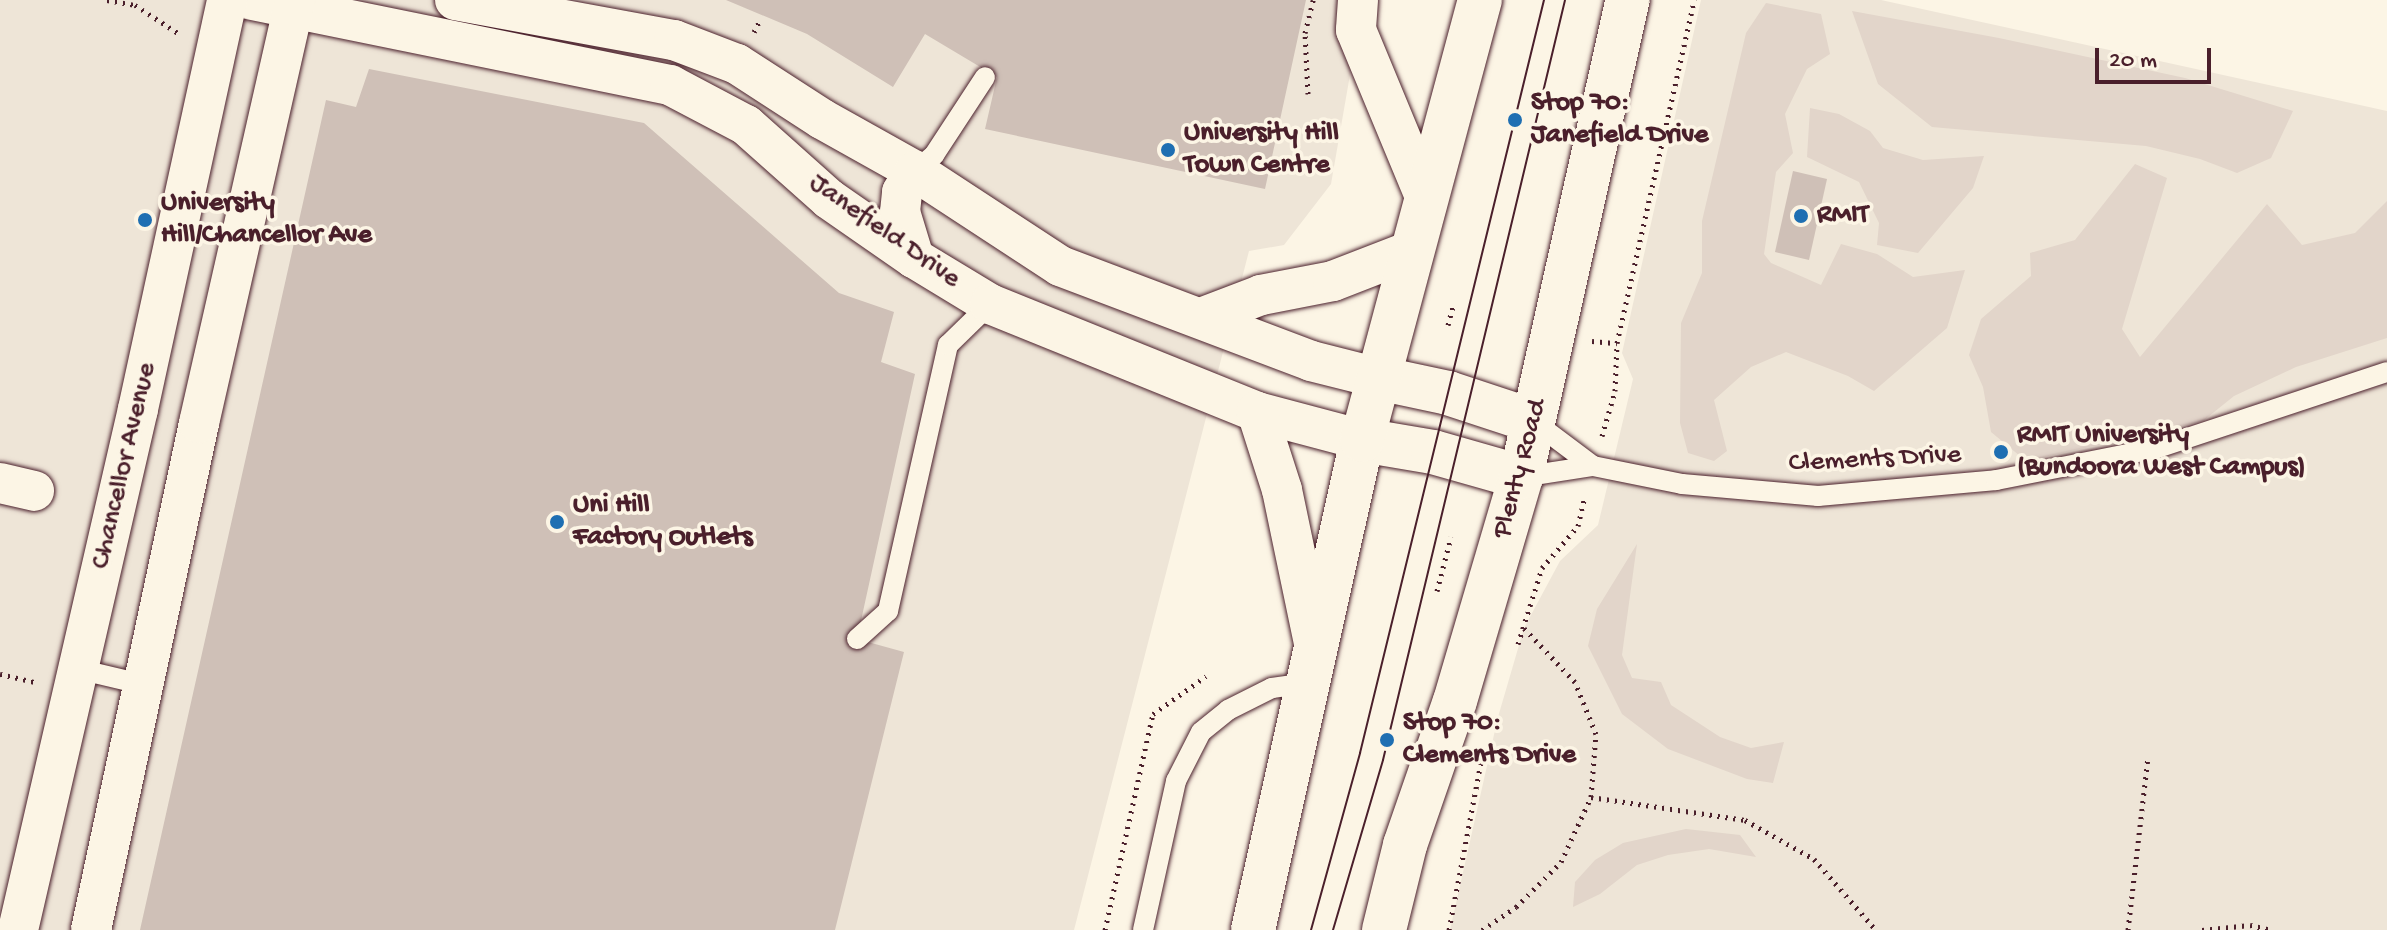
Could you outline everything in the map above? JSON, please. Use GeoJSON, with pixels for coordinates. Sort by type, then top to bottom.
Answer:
{"type":"FeatureCollection","features":[{"type":"Feature","properties":{"kind":"highway"},"geometry":{"type":"LineString","coordinates":[[1253,930],[1362,440],[1480,0]]}},
{"type":"Feature","properties":{"kind":"highway","name":"Plenty Road"},"geometry":{"type":"LineString","coordinates":[[1384,930],[1405,845],[1455,701],[1521,477],[1555,337],[1628,0]]}},
{"type":"Feature","properties":{"kind":"highway"},"geometry":{"type":"LineString","coordinates":[[1378,378],[1448,393],[1533,421]]}},
{"type":"Feature","properties":{"kind":"highway","name":"Janefield Drive"},"geometry":{"type":"LineString","coordinates":[[1362,440],[1433,452],[1521,477]]}},
{"type":"Feature","properties":{"kind":"street","name":"Chancellor Avenue"},"geometry":{"type":"LineString","coordinates":[[18,930],[227,0]]}},
{"type":"Feature","properties":{"kind":"street","name":"Janefield Drive"},"geometry":{"type":"LineString","coordinates":[[252,0],[295,4],[670,85],[746,125],[829,199],[914,258],[990,304],[1257,412],[1362,440]]}},
{"type":"Feature","properties":{"kind":"street"},"geometry":{"type":"LineString","coordinates":[[455,0],[674,40],[737,64],[822,119],[915,171],[1060,266],[1311,361],[1378,378]]}},
{"type":"Feature","properties":{"kind":"street"},"geometry":{"type":"LineString","coordinates":[[1358,0],[1356,30],[1427,201]]}},
{"type":"Feature","properties":{"kind":"street"},"geometry":{"type":"LineString","coordinates":[[91,930],[199,423],[295,4]]}},
{"type":"Feature","properties":{"kind":"street"},"geometry":{"type":"LineString","coordinates":[[914,258],[900,212],[902,192],[915,171]]}},
{"type":"Feature","properties":{"kind":"street"},"geometry":{"type":"LineString","coordinates":[[1201,318],[1261,295],[1333,281],[1413,250]]}},
{"type":"Feature","properties":{"kind":"street"},"geometry":{"type":"LineString","coordinates":[[1257,412],[1282,490],[1311,665]]}},
{"type":"Feature","properties":{"kind":"lane"},"geometry":{"type":"LineString","coordinates":[[915,171],[934,155],[985,77]]}},
{"type":"Feature","properties":{"kind":"lane"},"geometry":{"type":"LineString","coordinates":[[857,639],[888,611],[948,345],[990,304]]}},
{"type":"Feature","properties":{"kind":"lane","name":"Clements Drive"},"geometry":{"type":"LineString","coordinates":[[1521,477],[1593,466],[1682,484],[1818,496],[1996,480],[2157,448],[2387,372]]}},
{"type":"Feature","properties":{"kind":"lane","name":"Clements Drive"},"geometry":{"type":"LineString","coordinates":[[1533,421],[1593,466]]}},
{"type":"Feature","properties":{"kind":"lane"},"geometry":{"type":"LineString","coordinates":[[1143,930],[1176,781],[1201,732],[1228,710],[1311,665]]}},
{"type":"Feature","properties":{"kind":"lane"},"geometry":{"type":"LineString","coordinates":[[78,669],[145,685]]}},
{"type":"Feature","properties":{"kind":"path"},"geometry":{"type":"LineString","coordinates":[[107,0],[135,2],[178,31],[175,47]]}},
{"type":"Feature","properties":{"kind":"path"},"geometry":{"type":"LineString","coordinates":[[1308,94],[1305,33],[1313,0]]}},
{"type":"Feature","properties":{"kind":"path"},"geometry":{"type":"LineString","coordinates":[[1448,325],[1454,303]]}},
{"type":"Feature","properties":{"kind":"path"},"geometry":{"type":"LineString","coordinates":[[1437,591],[1451,537]]}},
{"type":"Feature","properties":{"kind":"path"},"geometry":{"type":"LineString","coordinates":[[1482,930],[1516,907],[1561,862],[1591,797],[1596,734],[1575,682],[1524,628]]}},
{"type":"Feature","properties":{"kind":"path"},"geometry":{"type":"LineString","coordinates":[[33,696],[39,667]]}},
{"type":"Feature","properties":{"kind":"path"},"geometry":{"type":"LineString","coordinates":[[0,674],[36,682]]}},
{"type":"Feature","properties":{"kind":"path"},"geometry":{"type":"LineString","coordinates":[[2128,930],[2148,757]]}},
{"type":"Feature","properties":{"kind":"path"},"geometry":{"type":"LineString","coordinates":[[1591,797],[1745,820],[1814,859],[1876,930]]}},
{"type":"Feature","properties":{"kind":"path"},"geometry":{"type":"LineString","coordinates":[[2202,930],[2250,925],[2272,930]]}},
{"type":"Feature","properties":{"kind":"shaded area"},"geometry":{"type":"Polygon","coordinates":[[[0,0],[1363,0],[1331,184],[1284,245],[1249,251],[1074,930],[0,930],[0,0]]]}},
{"type":"Feature","properties":{"kind":"shaded area","name":"RMIT University (Bundoora West Campus)"},"geometry":{"type":"Polygon","coordinates":[[[1701,0],[1881,0],[2387,111],[2387,930],[1450,930],[1498,717],[1524,628],[1560,561],[1598,525],[1633,379],[1622,353],[1701,0]]]}},
{"type":"Feature","properties":{"kind":"shaded area"},"geometry":{"type":"Polygon","coordinates":[[[1766,3],[1821,14],[1830,54],[1807,69],[1785,114],[1793,153],[1776,172],[1764,254],[1771,263],[1821,285],[1841,244],[1877,254],[1913,277],[1965,270],[1947,328],[1874,391],[1848,376],[1786,352],[1751,367],[1714,400],[1727,451],[1714,461],[1688,453],[1680,423],[1681,323],[1702,273],[1702,221],[1746,33],[1766,3]]]}},
{"type":"Feature","properties":{"kind":"shaded area"},"geometry":{"type":"Polygon","coordinates":[[[1852,11],[1999,38],[2185,78],[2293,111],[2271,158],[2237,173],[2200,159],[2146,146],[1932,127],[1878,84],[1852,11]]]}},
{"type":"Feature","properties":{"kind":"shaded area"},"geometry":{"type":"Polygon","coordinates":[[[1810,108],[1839,114],[1870,131],[1883,148],[1923,160],[1984,156],[1973,188],[1918,253],[1877,245],[1879,223],[1859,182],[1807,157],[1810,108]]]}},
{"type":"Feature","properties":{"kind":"shaded area"},"geometry":{"type":"Polygon","coordinates":[[[2135,164],[2167,178],[2122,329],[2140,357],[2267,204],[2302,245],[2355,233],[2387,201],[2387,338],[2296,367],[2234,396],[2203,421],[2026,461],[1991,432],[1983,387],[1969,355],[1981,319],[2031,276],[2030,253],[2075,240],[2135,164]]]}},
{"type":"Feature","properties":{"kind":"shaded area"},"geometry":{"type":"Polygon","coordinates":[[[1637,544],[1622,655],[1632,678],[1661,682],[1671,705],[1720,737],[1751,748],[1784,742],[1773,783],[1747,779],[1668,749],[1622,714],[1588,646],[1597,609],[1637,544]]]}},
{"type":"Feature","properties":{"kind":"shaded area"},"geometry":{"type":"Polygon","coordinates":[[[1686,829],[1740,835],[1756,857],[1709,849],[1668,855],[1637,865],[1600,894],[1573,907],[1575,882],[1595,860],[1623,843],[1686,829]]]}},
{"type":"Feature","properties":{"kind":"building","name":"University Hill Town Centre"},"geometry":{"type":"Polygon","coordinates":[[[726,0],[1306,0],[1265,189],[985,129],[997,77],[925,34],[893,87],[807,34],[726,0]]]}},
{"type":"Feature","properties":{"kind":"building","name":"Uni Hill Factory Outlets"},"geometry":{"type":"Polygon","coordinates":[[[369,69],[644,123],[839,293],[894,312],[881,362],[915,374],[857,639],[904,652],[835,930],[140,930],[326,100],[356,107],[369,69]]]}},
{"type":"Feature","properties":{"kind":"building","name":"RMIT"},"geometry":{"type":"Polygon","coordinates":[[[1793,171],[1827,179],[1809,260],[1775,252],[1793,171]]]}},
{"type":"Feature","properties":{"kind":"tram line"},"geometry":{"type":"LineString","coordinates":[[1311,930],[1360,753],[1544,0]]}},
{"type":"Feature","properties":{"kind":"tram line"},"geometry":{"type":"LineString","coordinates":[[1333,930],[1383,760],[1565,0]]}},
{"type":"Feature","properties":{"kind":"place","name":"Stop 70: Janefield Drive"},"geometry":{"type":"Point","coordinates":[1515,120]}},
{"type":"Feature","properties":{"kind":"place","name":"University Hill Town Centre"},"geometry":{"type":"Point","coordinates":[1168,150]}},
{"type":"Feature","properties":{"kind":"place","name":"RMIT"},"geometry":{"type":"Point","coordinates":[1801,216]}},
{"type":"Feature","properties":{"kind":"place","name":"University Hill/Chancellor Ave"},"geometry":{"type":"Point","coordinates":[145,220]}},
{"type":"Feature","properties":{"kind":"place","name":"RMIT University (Bundoora West Campus)"},"geometry":{"type":"Point","coordinates":[2001,452]}},
{"type":"Feature","properties":{"kind":"place","name":"Uni Hill Factory Outlets"},"geometry":{"type":"Point","coordinates":[557,522]}},
{"type":"Feature","properties":{"kind":"place","name":"Stop 70: Clements Drive"},"geometry":{"type":"Point","coordinates":[1387,740]}}]}
